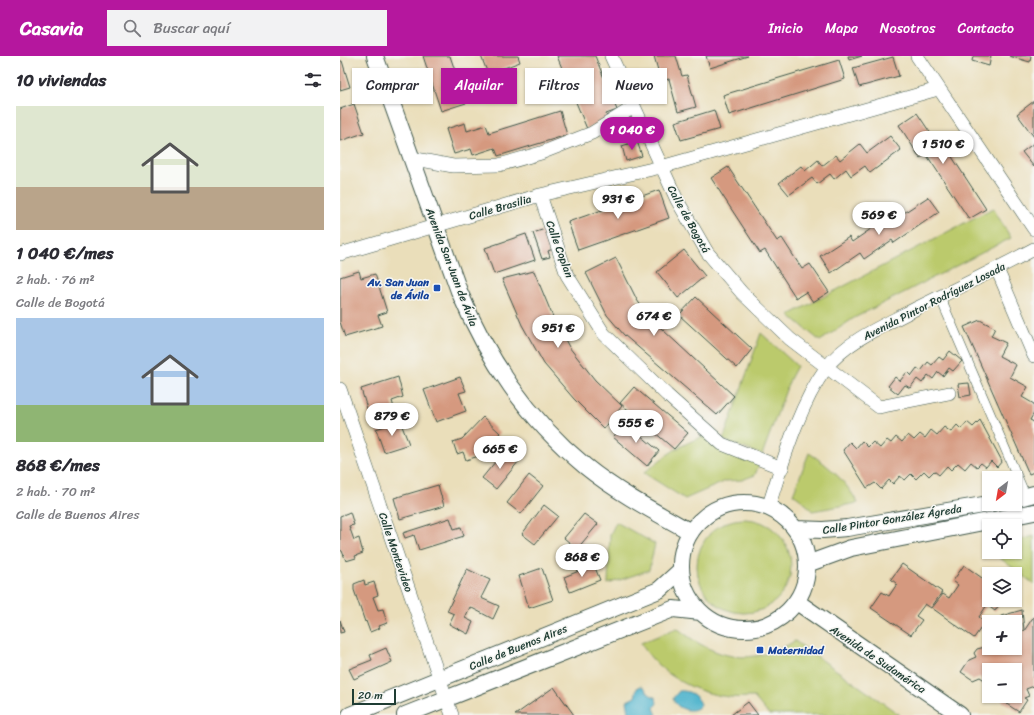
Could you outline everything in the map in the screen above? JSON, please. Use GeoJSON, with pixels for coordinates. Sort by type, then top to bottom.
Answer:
{"type":"FeatureCollection","features":[{"type":"Feature","properties":{"kind":"street","name":"Calle de Bogotá"},"geometry":{"type":"LineString","coordinates":[[611,56],[677,200],[707,252],[747,298],[790,339],[879,407],[949,393]]}},
{"type":"Feature","properties":{"kind":"street"},"geometry":{"type":"LineString","coordinates":[[916,56],[1034,229]]}},
{"type":"Feature","properties":{"kind":"street","name":"Avenida San Juan de Ávila"},"geometry":{"type":"LineString","coordinates":[[378,57],[411,158],[462,297],[472,323],[489,355],[510,386],[544,429],[586,467],[625,494],[691,532]]}},
{"type":"Feature","properties":{"kind":"street","name":"Calle Brasilia"},"geometry":{"type":"LineString","coordinates":[[340,254],[540,195],[661,167],[938,89]]}},
{"type":"Feature","properties":{"kind":"street"},"geometry":{"type":"LineString","coordinates":[[411,158],[453,166],[499,165],[541,153],[592,134],[634,107]]}},
{"type":"Feature","properties":{"kind":"street","name":"Calle Coplan"},"geometry":{"type":"LineString","coordinates":[[540,195],[567,275],[604,334],[667,395],[722,444],[782,468]]}},
{"type":"Feature","properties":{"kind":"street","name":"Avenida Pintor Rodríguez Losada"},"geometry":{"type":"LineString","coordinates":[[768,508],[804,409],[815,384],[836,356],[858,341],[1034,249]]}},
{"type":"Feature","properties":{"kind":"street"},"geometry":{"type":"LineString","coordinates":[[996,269],[1034,356]]}},
{"type":"Feature","properties":{"kind":"street"},"geometry":{"type":"LineString","coordinates":[[940,297],[1025,496]]}},
{"type":"Feature","properties":{"kind":"street","name":"Calle Montevideo"},"geometry":{"type":"LineString","coordinates":[[340,389],[452,715]]}},
{"type":"Feature","properties":{"kind":"street"},"geometry":{"type":"LineString","coordinates":[[748,504],[768,508],[784,517],[796,530],[804,546],[807,564],[806,582],[797,602],[784,615],[764,626],[742,629],[724,626],[701,612],[688,597],[683,583],[681,570],[686,545],[691,532],[708,515],[727,506],[748,504]]}},
{"type":"Feature","properties":{"kind":"street","name":"Calle Pintor González Ágreda"},"geometry":{"type":"LineString","coordinates":[[796,530],[847,528],[982,505]]}},
{"type":"Feature","properties":{"kind":"street","name":"Calle Pintor González Ágreda"},"geometry":{"type":"LineString","coordinates":[[807,564],[851,548],[1034,512]]}},
{"type":"Feature","properties":{"kind":"street","name":"Calle de Buenos Aires"},"geometry":{"type":"LineString","coordinates":[[350,715],[659,590],[681,570]]}},
{"type":"Feature","properties":{"kind":"street","name":"Avenida de Sudamérica"},"geometry":{"type":"LineString","coordinates":[[797,602],[960,715]]}},
{"type":"Feature","properties":{"kind":"street","name":"Calle de Buenos Aires"},"geometry":{"type":"LineString","coordinates":[[405,715],[673,609],[701,612]]}},
{"type":"Feature","properties":{"kind":"green space"},"geometry":{"type":"Polygon","coordinates":[[[993,208],[1011,238],[854,318],[820,341],[789,315],[993,208]]]}},
{"type":"Feature","properties":{"kind":"green space"},"geometry":{"type":"Polygon","coordinates":[[[761,333],[797,366],[790,379],[762,455],[723,440],[761,333]]]}},
{"type":"Feature","properties":{"kind":"green space"},"geometry":{"type":"Polygon","coordinates":[[[707,435],[760,462],[755,475],[742,480],[726,481],[685,499],[644,473],[674,451],[689,442],[707,435]]]}},
{"type":"Feature","properties":{"kind":"green space"},"geometry":{"type":"Polygon","coordinates":[[[809,453],[824,463],[837,475],[858,503],[812,511],[804,502],[793,494],[809,453]]]}},
{"type":"Feature","properties":{"kind":"green space"},"geometry":{"type":"Polygon","coordinates":[[[744,519],[762,522],[777,533],[788,548],[791,566],[788,584],[777,599],[762,610],[744,613],[726,610],[711,599],[700,584],[697,566],[700,548],[711,533],[726,522],[744,519]]]}},
{"type":"Feature","properties":{"kind":"green space"},"geometry":{"type":"Polygon","coordinates":[[[616,522],[655,544],[649,570],[608,584],[610,535],[616,522]]]}},
{"type":"Feature","properties":{"kind":"green space"},"geometry":{"type":"Polygon","coordinates":[[[1034,536],[1034,584],[1022,575],[1022,567],[1012,567],[1001,559],[1022,559],[1022,539],[1034,536]]]}},
{"type":"Feature","properties":{"kind":"green space"},"geometry":{"type":"Polygon","coordinates":[[[677,628],[706,647],[720,653],[734,656],[748,657],[763,654],[779,649],[795,641],[900,715],[769,715],[754,697],[717,695],[691,687],[657,664],[641,643],[677,628]]]}},
{"type":"Feature","properties":{"kind":"water"},"geometry":{"type":"Polygon","coordinates":[[[641,686],[644,687],[649,694],[656,698],[657,703],[654,708],[657,715],[633,715],[629,713],[627,701],[635,697],[637,688],[641,686]]]}},
{"type":"Feature","properties":{"kind":"water"},"geometry":{"type":"Polygon","coordinates":[[[679,691],[686,691],[692,694],[701,704],[695,709],[690,710],[681,708],[673,698],[679,691]]]}},
{"type":"Feature","properties":{"kind":"building"},"geometry":{"type":"Polygon","coordinates":[[[423,56],[450,56],[454,68],[441,68],[441,104],[463,104],[441,111],[433,87],[433,68],[427,68],[423,56]]]}},
{"type":"Feature","properties":{"kind":"building"},"geometry":{"type":"Polygon","coordinates":[[[481,56],[518,56],[520,62],[504,68],[486,68],[481,56]]]}},
{"type":"Feature","properties":{"kind":"building"},"geometry":{"type":"Polygon","coordinates":[[[557,56],[595,56],[602,73],[602,104],[615,104],[617,110],[606,114],[608,121],[587,129],[577,104],[594,104],[594,68],[562,68],[557,56]]]}},
{"type":"Feature","properties":{"kind":"building"},"geometry":{"type":"Polygon","coordinates":[[[654,56],[676,56],[682,76],[687,75],[696,107],[678,112],[669,79],[667,80],[667,68],[657,68],[654,56]]]}},
{"type":"Feature","properties":{"kind":"building"},"geometry":{"type":"Polygon","coordinates":[[[706,56],[748,56],[710,68],[706,56]]]}},
{"type":"Feature","properties":{"kind":"building"},"geometry":{"type":"Polygon","coordinates":[[[848,56],[862,56],[849,60],[848,56]]]}},
{"type":"Feature","properties":{"kind":"building"},"geometry":{"type":"Polygon","coordinates":[[[973,56],[991,56],[989,66],[972,61],[973,56]]]}},
{"type":"Feature","properties":{"kind":"building"},"geometry":{"type":"Polygon","coordinates":[[[1009,56],[1031,56],[1030,62],[1009,56]]]}},
{"type":"Feature","properties":{"kind":"building"},"geometry":{"type":"Polygon","coordinates":[[[893,57],[899,76],[859,87],[853,68],[893,57]]]}},
{"type":"Feature","properties":{"kind":"building"},"geometry":{"type":"Polygon","coordinates":[[[839,60],[845,79],[729,115],[723,95],[839,60]]]}},
{"type":"Feature","properties":{"kind":"building"},"geometry":{"type":"Polygon","coordinates":[[[340,61],[342,61],[350,87],[340,90],[340,61]]]}},
{"type":"Feature","properties":{"kind":"building"},"geometry":{"type":"Polygon","coordinates":[[[1034,101],[1034,137],[1017,114],[1034,101]]]}},
{"type":"Feature","properties":{"kind":"building"},"geometry":{"type":"Polygon","coordinates":[[[354,104],[364,133],[340,141],[340,109],[354,104]]]}},
{"type":"Feature","properties":{"kind":"building"},"geometry":{"type":"Polygon","coordinates":[[[714,110],[720,129],[681,140],[675,122],[714,110]]]}},
{"type":"Feature","properties":{"kind":"building"},"geometry":{"type":"Polygon","coordinates":[[[560,111],[567,135],[498,156],[495,148],[473,155],[471,149],[454,154],[446,129],[465,123],[467,131],[486,125],[489,133],[560,111]]]}},
{"type":"Feature","properties":{"kind":"building"},"geometry":{"type":"Polygon","coordinates":[[[917,113],[939,146],[943,143],[986,209],[969,219],[926,154],[920,158],[899,125],[917,113]]]}},
{"type":"Feature","properties":{"kind":"building"},"geometry":{"type":"Polygon","coordinates":[[[890,136],[901,150],[870,173],[865,166],[851,176],[846,169],[834,179],[830,174],[817,184],[812,178],[789,195],[779,183],[801,166],[805,171],[818,160],[822,166],[836,155],[840,160],[860,144],[867,153],[890,136]]]}},
{"type":"Feature","properties":{"kind":"building"},"geometry":{"type":"Polygon","coordinates":[[[637,141],[642,156],[626,161],[622,146],[637,141]]]}},
{"type":"Feature","properties":{"kind":"building"},"geometry":{"type":"Polygon","coordinates":[[[1034,143],[1034,167],[1022,152],[1034,143]]]}},
{"type":"Feature","properties":{"kind":"building"},"geometry":{"type":"Polygon","coordinates":[[[728,167],[777,241],[782,238],[802,269],[810,264],[829,292],[813,302],[806,292],[796,298],[765,250],[760,253],[711,178],[728,167]]]}},
{"type":"Feature","properties":{"kind":"building"},"geometry":{"type":"Polygon","coordinates":[[[659,190],[669,218],[578,250],[568,222],[659,190]]]}},
{"type":"Feature","properties":{"kind":"building"},"geometry":{"type":"Polygon","coordinates":[[[928,197],[939,212],[894,243],[892,240],[864,259],[860,253],[831,273],[820,256],[849,237],[852,242],[881,222],[884,226],[928,197]]]}},
{"type":"Feature","properties":{"kind":"building"},"geometry":{"type":"Polygon","coordinates":[[[548,228],[555,248],[548,251],[550,257],[542,259],[533,233],[548,228]]]}},
{"type":"Feature","properties":{"kind":"building"},"geometry":{"type":"Polygon","coordinates":[[[526,234],[535,260],[494,274],[485,248],[526,234]]]}},
{"type":"Feature","properties":{"kind":"building"},"geometry":{"type":"Polygon","coordinates":[[[684,250],[705,276],[678,298],[657,272],[684,250]]]}},
{"type":"Feature","properties":{"kind":"building"},"geometry":{"type":"Polygon","coordinates":[[[616,258],[637,300],[649,317],[734,396],[717,415],[624,335],[607,315],[586,273],[616,258]]]}},
{"type":"Feature","properties":{"kind":"building"},"geometry":{"type":"Polygon","coordinates":[[[359,271],[361,278],[375,274],[387,312],[378,315],[382,326],[345,337],[340,322],[340,277],[359,271]]]}},
{"type":"Feature","properties":{"kind":"building"},"geometry":{"type":"Polygon","coordinates":[[[534,271],[553,317],[569,347],[595,380],[622,406],[604,429],[574,399],[544,364],[522,325],[502,279],[534,271]]]}},
{"type":"Feature","properties":{"kind":"building"},"geometry":{"type":"Polygon","coordinates":[[[696,297],[752,349],[737,368],[679,315],[696,297]]]}},
{"type":"Feature","properties":{"kind":"building"},"geometry":{"type":"Polygon","coordinates":[[[980,320],[995,328],[991,336],[1006,343],[999,356],[1016,365],[1010,377],[1028,387],[1022,397],[1034,404],[1034,413],[1030,420],[1034,422],[1034,472],[1029,474],[964,327],[980,320]]]}},
{"type":"Feature","properties":{"kind":"building"},"geometry":{"type":"Polygon","coordinates":[[[950,351],[962,361],[953,371],[949,368],[943,376],[938,372],[933,379],[928,375],[922,383],[917,379],[910,388],[905,385],[898,394],[888,386],[895,377],[900,381],[907,372],[911,376],[917,368],[921,371],[928,362],[932,365],[939,357],[943,360],[950,351]]]}},
{"type":"Feature","properties":{"kind":"building"},"geometry":{"type":"Polygon","coordinates":[[[398,377],[403,397],[392,401],[394,408],[369,415],[361,389],[398,377]]]}},
{"type":"Feature","properties":{"kind":"building"},"geometry":{"type":"Polygon","coordinates":[[[460,377],[466,391],[459,393],[466,411],[436,422],[424,390],[460,377]]]}},
{"type":"Feature","properties":{"kind":"building"},"geometry":{"type":"Polygon","coordinates":[[[969,383],[971,395],[960,397],[958,384],[969,383]]]}},
{"type":"Feature","properties":{"kind":"building"},"geometry":{"type":"Polygon","coordinates":[[[634,387],[688,433],[674,449],[620,403],[634,387]]]}},
{"type":"Feature","properties":{"kind":"building"},"geometry":{"type":"Polygon","coordinates":[[[483,417],[500,433],[479,456],[466,460],[463,452],[457,454],[453,442],[462,439],[483,417]]]}},
{"type":"Feature","properties":{"kind":"building"},"geometry":{"type":"Polygon","coordinates":[[[980,420],[1002,461],[997,467],[991,461],[986,467],[981,463],[977,467],[971,462],[965,469],[958,463],[951,470],[947,466],[939,475],[934,471],[929,476],[924,471],[916,479],[911,474],[905,480],[900,476],[893,484],[889,480],[881,489],[875,483],[867,488],[843,450],[850,442],[856,448],[862,441],[868,447],[873,442],[880,448],[887,440],[891,443],[896,437],[902,442],[908,435],[914,440],[920,434],[925,438],[931,430],[937,435],[944,427],[951,432],[957,425],[961,429],[967,422],[973,427],[980,420]]]}},
{"type":"Feature","properties":{"kind":"building"},"geometry":{"type":"Polygon","coordinates":[[[400,421],[409,444],[384,452],[376,429],[400,421]]]}},
{"type":"Feature","properties":{"kind":"building"},"geometry":{"type":"Polygon","coordinates":[[[626,423],[659,451],[647,466],[613,437],[626,423]]]}},
{"type":"Feature","properties":{"kind":"building"},"geometry":{"type":"Polygon","coordinates":[[[505,450],[519,461],[496,489],[482,478],[505,450]]]}},
{"type":"Feature","properties":{"kind":"building"},"geometry":{"type":"Polygon","coordinates":[[[529,475],[543,486],[521,514],[507,503],[529,475]]]}},
{"type":"Feature","properties":{"kind":"building"},"geometry":{"type":"Polygon","coordinates":[[[438,485],[444,506],[400,519],[394,498],[438,485]]]}},
{"type":"Feature","properties":{"kind":"building"},"geometry":{"type":"Polygon","coordinates":[[[544,505],[558,516],[535,544],[522,534],[544,505]]]}},
{"type":"Feature","properties":{"kind":"building"},"geometry":{"type":"Polygon","coordinates":[[[350,512],[354,525],[349,526],[354,540],[359,538],[363,553],[355,556],[356,558],[346,561],[342,551],[340,550],[340,516],[350,512]]]}},
{"type":"Feature","properties":{"kind":"building"},"geometry":{"type":"Polygon","coordinates":[[[584,514],[598,524],[577,549],[564,538],[584,514]]]}},
{"type":"Feature","properties":{"kind":"building"},"geometry":{"type":"Polygon","coordinates":[[[450,518],[454,529],[461,527],[464,536],[419,550],[414,535],[405,538],[403,533],[450,518]]]}},
{"type":"Feature","properties":{"kind":"building"},"geometry":{"type":"Polygon","coordinates":[[[902,564],[942,592],[931,608],[925,604],[916,616],[922,620],[911,635],[871,608],[882,592],[889,596],[897,584],[891,579],[902,564]]]}},
{"type":"Feature","properties":{"kind":"building"},"geometry":{"type":"Polygon","coordinates":[[[594,565],[600,580],[570,592],[564,577],[594,565]]]}},
{"type":"Feature","properties":{"kind":"building"},"geometry":{"type":"Polygon","coordinates":[[[964,565],[982,578],[982,607],[986,607],[979,617],[982,620],[982,626],[974,638],[932,608],[943,594],[949,598],[958,585],[953,581],[964,565]]]}},
{"type":"Feature","properties":{"kind":"building"},"geometry":{"type":"Polygon","coordinates":[[[542,568],[553,600],[529,608],[519,576],[542,568]]]}},
{"type":"Feature","properties":{"kind":"building"},"geometry":{"type":"Polygon","coordinates":[[[467,569],[490,580],[481,598],[499,606],[493,619],[470,607],[465,618],[473,622],[468,634],[449,624],[454,614],[447,611],[467,569]]]}},
{"type":"Feature","properties":{"kind":"building"},"geometry":{"type":"Polygon","coordinates":[[[364,580],[365,585],[374,582],[378,595],[373,597],[378,610],[383,609],[387,623],[370,632],[354,590],[354,584],[364,580]]]}},
{"type":"Feature","properties":{"kind":"building"},"geometry":{"type":"Polygon","coordinates":[[[990,607],[998,607],[995,611],[990,607]]]}},
{"type":"Feature","properties":{"kind":"building"},"geometry":{"type":"Polygon","coordinates":[[[1022,610],[1024,631],[1034,616],[1034,686],[1026,689],[1029,696],[1024,698],[1027,700],[1019,712],[1005,703],[1022,703],[1022,663],[982,663],[982,678],[980,677],[973,680],[961,672],[969,660],[976,657],[974,653],[977,649],[982,648],[982,655],[1022,655],[1022,615],[1004,615],[1022,610]]]}},
{"type":"Feature","properties":{"kind":"building"},"geometry":{"type":"Polygon","coordinates":[[[340,620],[344,632],[340,633],[340,620]]]}},
{"type":"Feature","properties":{"kind":"building"},"geometry":{"type":"Polygon","coordinates":[[[386,648],[392,662],[354,679],[349,669],[372,660],[370,655],[386,648]]]}},
{"type":"Feature","properties":{"kind":"building"},"geometry":{"type":"Polygon","coordinates":[[[554,687],[574,715],[515,715],[554,687]]]}},
{"type":"Feature","properties":{"kind":"building"},"geometry":{"type":"Polygon","coordinates":[[[748,702],[758,715],[731,715],[748,702]]]}},
{"type":"Feature","properties":{"kind":"place","name":"Av. San Juan de Ávila"},"geometry":{"type":"Point","coordinates":[437,288]}},
{"type":"Feature","properties":{"kind":"place","name":"Maternidad"},"geometry":{"type":"Point","coordinates":[760,650]}}]}
